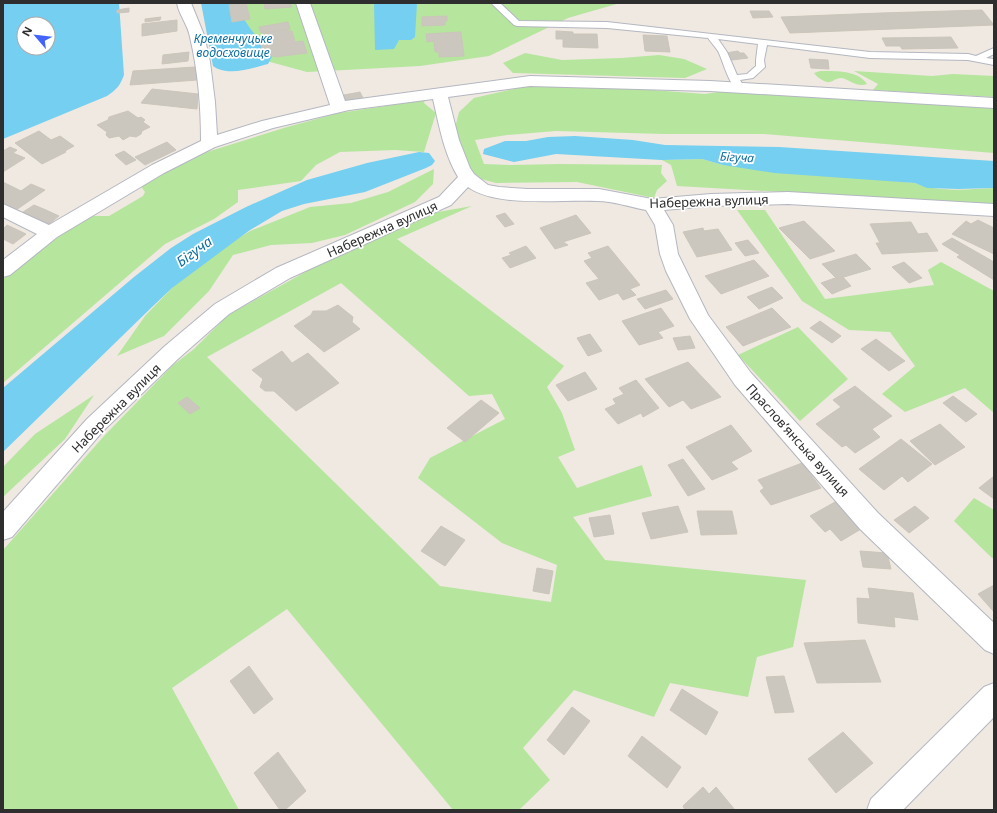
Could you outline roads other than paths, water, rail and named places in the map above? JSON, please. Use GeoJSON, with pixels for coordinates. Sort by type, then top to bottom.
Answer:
{"type":"FeatureCollection","features":[{"type":"Feature","properties":{"kind":"street"},"geometry":{"type":"LineString","coordinates":[[184,3],[197,33],[205,74],[209,105],[209,143]]}},
{"type":"Feature","properties":{"kind":"street"},"geometry":{"type":"LineString","coordinates":[[303,3],[339,107]]}},
{"type":"Feature","properties":{"kind":"street"},"geometry":{"type":"LineString","coordinates":[[3,270],[50,233],[158,169],[209,143],[268,124],[339,107],[530,81],[737,83],[994,103]]}},
{"type":"Feature","properties":{"kind":"street"},"geometry":{"type":"LineString","coordinates":[[439,93],[451,140],[464,173]]}},
{"type":"Feature","properties":{"kind":"street","name":"Набережна вулиця"},"geometry":{"type":"LineString","coordinates":[[3,529],[95,425],[172,352],[222,309],[283,273],[445,201],[464,173],[482,188],[499,193],[527,195],[599,195],[652,205],[711,200],[788,198],[994,210]]}},
{"type":"Feature","properties":{"kind":"street","name":"Прасловʼянська вулиця"},"geometry":{"type":"LineString","coordinates":[[652,205],[664,225],[669,254],[673,265],[700,319],[743,379],[869,520],[994,641]]}},
{"type":"Feature","properties":{"kind":"street"},"geometry":{"type":"LineString","coordinates":[[3,210],[50,233]]}},
{"type":"Feature","properties":{"kind":"street"},"geometry":{"type":"LineString","coordinates":[[882,810],[994,697]]}},
{"type":"Feature","properties":{"kind":"lane"},"geometry":{"type":"LineString","coordinates":[[495,3],[517,23],[607,25],[870,55],[968,57],[994,62]]}},
{"type":"Feature","properties":{"kind":"lane"},"geometry":{"type":"LineString","coordinates":[[711,36],[723,52],[726,62],[737,83],[750,76],[761,67],[760,60],[762,42]]}},
{"type":"Feature","properties":{"kind":"lane"},"geometry":{"type":"LineString","coordinates":[[977,59],[994,51]]}},
{"type":"Feature","properties":{"kind":"water"},"geometry":{"type":"Polygon","coordinates":[[[3,3],[119,3],[124,75],[121,82],[113,92],[107,96],[3,139],[3,3]]]}},
{"type":"Feature","properties":{"kind":"water","name":"Кременчуцьке водосховище"},"geometry":{"type":"Polygon","coordinates":[[[201,3],[238,3],[247,24],[272,57],[268,64],[240,71],[225,71],[213,66],[201,3]]]}},
{"type":"Feature","properties":{"kind":"water"},"geometry":{"type":"Polygon","coordinates":[[[374,3],[417,3],[415,37],[411,40],[399,40],[394,49],[375,50],[374,3]]]}},
{"type":"Feature","properties":{"kind":"water","name":"Бігуча"},"geometry":{"type":"Polygon","coordinates":[[[575,136],[633,140],[665,145],[779,147],[994,161],[994,188],[927,188],[915,183],[774,173],[723,165],[702,159],[662,160],[556,154],[514,162],[483,154],[484,149],[505,141],[526,141],[548,137],[575,136]]]}},
{"type":"Feature","properties":{"kind":"water","name":"Бігуча"},"geometry":{"type":"Polygon","coordinates":[[[419,152],[429,153],[435,161],[432,165],[365,192],[304,204],[282,211],[250,230],[172,288],[3,452],[3,388],[134,277],[171,248],[193,234],[246,207],[307,180],[367,163],[419,152]]]}}]}
